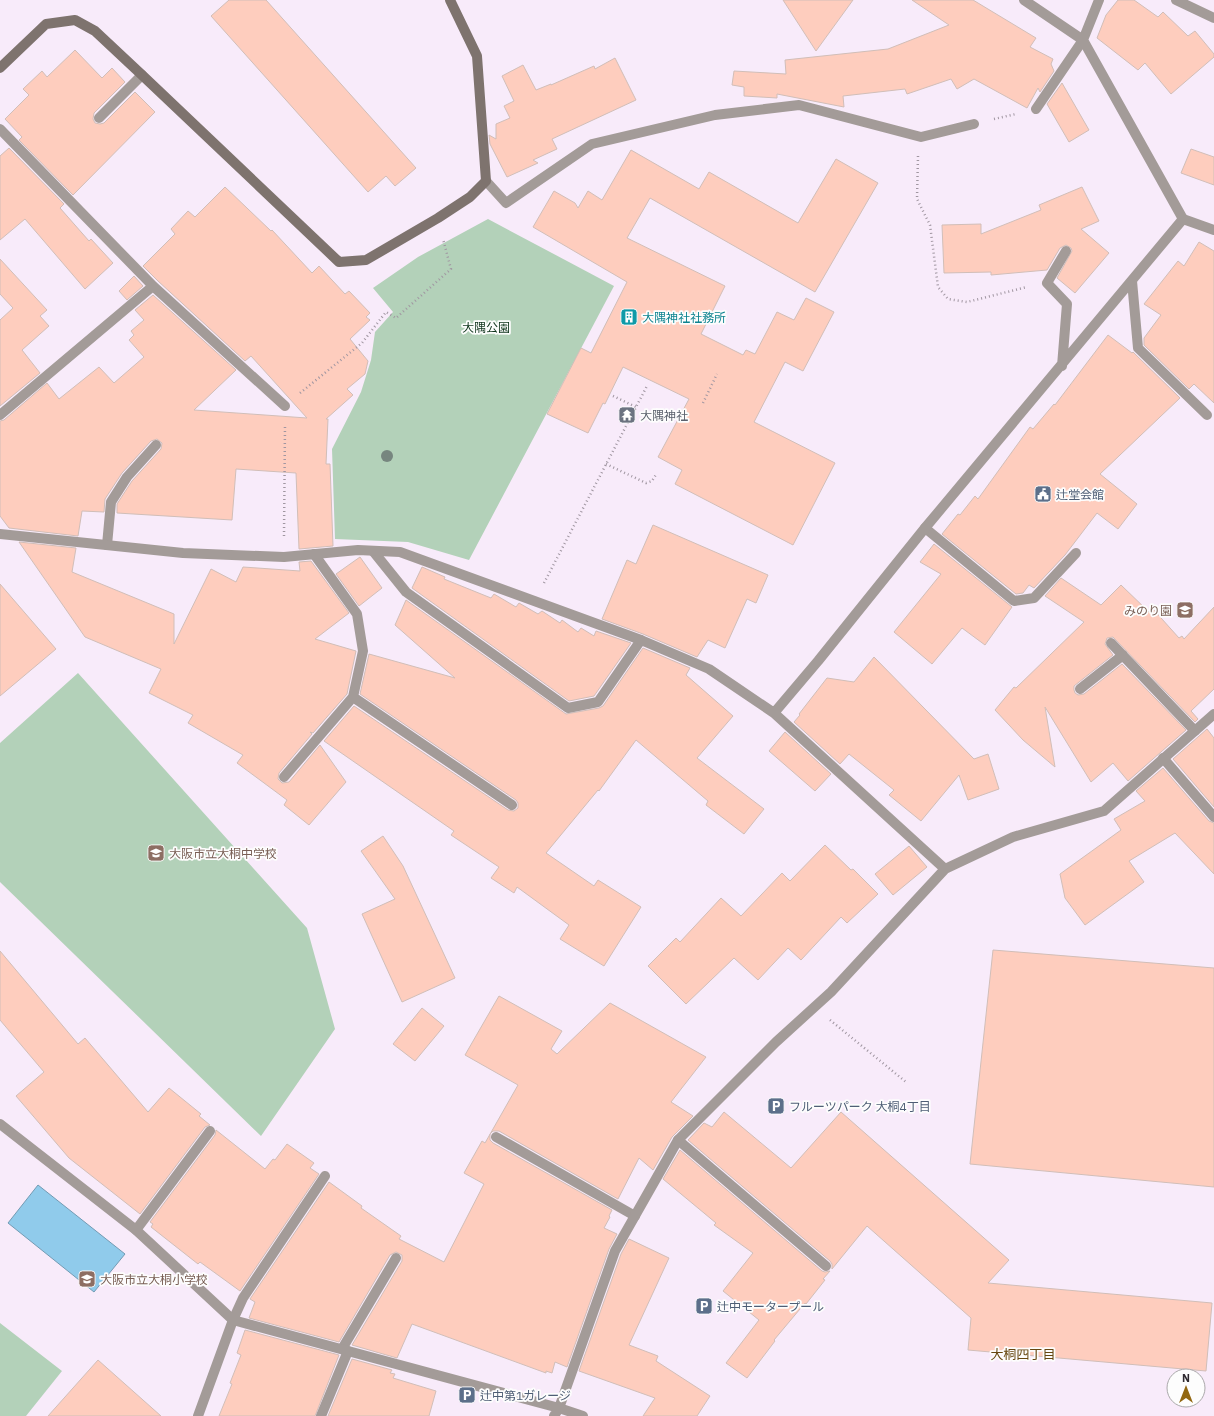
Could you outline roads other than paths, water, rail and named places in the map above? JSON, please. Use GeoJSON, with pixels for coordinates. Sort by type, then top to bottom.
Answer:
{"type":"FeatureCollection","features":[{"type":"Feature","properties":{"kind":"street"},"geometry":{"type":"LineString","coordinates":[[450,0],[477,56],[486,181],[506,203],[592,144],[715,115],[799,105],[921,137],[974,124]]}},
{"type":"Feature","properties":{"kind":"street"},"geometry":{"type":"LineString","coordinates":[[1024,0],[1083,40],[1183,219],[1214,230]]}},
{"type":"Feature","properties":{"kind":"street"},"geometry":{"type":"LineString","coordinates":[[1036,109],[1083,40],[1099,0]]}},
{"type":"Feature","properties":{"kind":"street"},"geometry":{"type":"LineString","coordinates":[[1176,0],[1214,18]]}},
{"type":"Feature","properties":{"kind":"street"},"geometry":{"type":"LineString","coordinates":[[0,68],[46,24],[75,20],[94,31],[142,75],[339,262],[366,260],[438,218],[470,197],[486,181]]}},
{"type":"Feature","properties":{"kind":"street"},"geometry":{"type":"LineString","coordinates":[[99,118],[142,75]]}},
{"type":"Feature","properties":{"kind":"street"},"geometry":{"type":"LineString","coordinates":[[2,134],[153,286],[285,406]]}},
{"type":"Feature","properties":{"kind":"street"},"geometry":{"type":"LineString","coordinates":[[774,713],[1183,219]]}},
{"type":"Feature","properties":{"kind":"street"},"geometry":{"type":"LineString","coordinates":[[1062,366],[1067,304],[1047,283],[1066,251]]}},
{"type":"Feature","properties":{"kind":"street"},"geometry":{"type":"LineString","coordinates":[[1132,281],[1138,348],[1207,415]]}},
{"type":"Feature","properties":{"kind":"street"},"geometry":{"type":"LineString","coordinates":[[0,415],[153,286]]}},
{"type":"Feature","properties":{"kind":"street"},"geometry":{"type":"LineString","coordinates":[[107,545],[111,502],[127,477],[156,445]]}},
{"type":"Feature","properties":{"kind":"street"},"geometry":{"type":"LineString","coordinates":[[926,528],[1014,601],[1034,598],[1076,554]]}},
{"type":"Feature","properties":{"kind":"street"},"geometry":{"type":"LineString","coordinates":[[0,534],[183,553],[284,557],[358,550],[400,552],[641,640],[709,669],[774,713],[945,869]]}},
{"type":"Feature","properties":{"kind":"street"},"geometry":{"type":"LineString","coordinates":[[373,551],[406,592],[568,708],[598,702],[641,640]]}},
{"type":"Feature","properties":{"kind":"street"},"geometry":{"type":"LineString","coordinates":[[284,777],[353,697],[363,652],[357,614],[314,554]]}},
{"type":"Feature","properties":{"kind":"street"},"geometry":{"type":"LineString","coordinates":[[1111,643],[1195,731]]}},
{"type":"Feature","properties":{"kind":"street"},"geometry":{"type":"LineString","coordinates":[[1080,689],[1123,655]]}},
{"type":"Feature","properties":{"kind":"street"},"geometry":{"type":"LineString","coordinates":[[353,697],[512,805]]}},
{"type":"Feature","properties":{"kind":"street"},"geometry":{"type":"LineString","coordinates":[[557,1412],[615,1251],[678,1140],[776,1042],[831,992],[945,869],[1013,837],[1104,811],[1214,714]]}},
{"type":"Feature","properties":{"kind":"street"},"geometry":{"type":"LineString","coordinates":[[1163,758],[1214,817]]}},
{"type":"Feature","properties":{"kind":"street"},"geometry":{"type":"LineString","coordinates":[[0,1124],[136,1230],[233,1320],[345,1350],[557,1412],[582,1416]]}},
{"type":"Feature","properties":{"kind":"street"},"geometry":{"type":"LineString","coordinates":[[136,1230],[210,1131]]}},
{"type":"Feature","properties":{"kind":"street"},"geometry":{"type":"LineString","coordinates":[[496,1137],[635,1216]]}},
{"type":"Feature","properties":{"kind":"street"},"geometry":{"type":"LineString","coordinates":[[678,1140],[826,1266]]}},
{"type":"Feature","properties":{"kind":"street"},"geometry":{"type":"LineString","coordinates":[[198,1416],[233,1320],[243,1298],[325,1176]]}},
{"type":"Feature","properties":{"kind":"street"},"geometry":{"type":"LineString","coordinates":[[321,1416],[345,1350],[396,1258]]}},
{"type":"Feature","properties":{"kind":"water"},"geometry":{"type":"Polygon","coordinates":[[[38,1185],[125,1254],[94,1292],[8,1223],[38,1185]]]}},
{"type":"Feature","properties":{"kind":"place","name":"大隅神社社務所"},"geometry":{"type":"Point","coordinates":[629,317]}},
{"type":"Feature","properties":{"kind":"place","name":"大隅神社"},"geometry":{"type":"Point","coordinates":[627,415]}},
{"type":"Feature","properties":{"kind":"place","name":"辻堂会館"},"geometry":{"type":"Point","coordinates":[1043,494]}},
{"type":"Feature","properties":{"kind":"place","name":"みのり園"},"geometry":{"type":"Point","coordinates":[1185,610]}},
{"type":"Feature","properties":{"kind":"place","name":"大阪市立大桐中学校"},"geometry":{"type":"Point","coordinates":[156,853]}},
{"type":"Feature","properties":{"kind":"place","name":"フルーツパーク 大桐4丁目"},"geometry":{"type":"Point","coordinates":[776,1106]}},
{"type":"Feature","properties":{"kind":"place","name":"大阪市立大桐小学校"},"geometry":{"type":"Point","coordinates":[87,1279]}},
{"type":"Feature","properties":{"kind":"place","name":"辻中モータープール"},"geometry":{"type":"Point","coordinates":[704,1306]}},
{"type":"Feature","properties":{"kind":"place","name":"辻中第1ガレージ"},"geometry":{"type":"Point","coordinates":[467,1395]}},
{"type":"Feature","properties":{"kind":"district","name":"大桐四丁目"},"geometry":{"type":"Point","coordinates":[1023,1354]}},
{"type":"Feature","properties":{"kind":"park label","name":"大隅公園"},"geometry":{"type":"Point","coordinates":[486,327]}}]}
